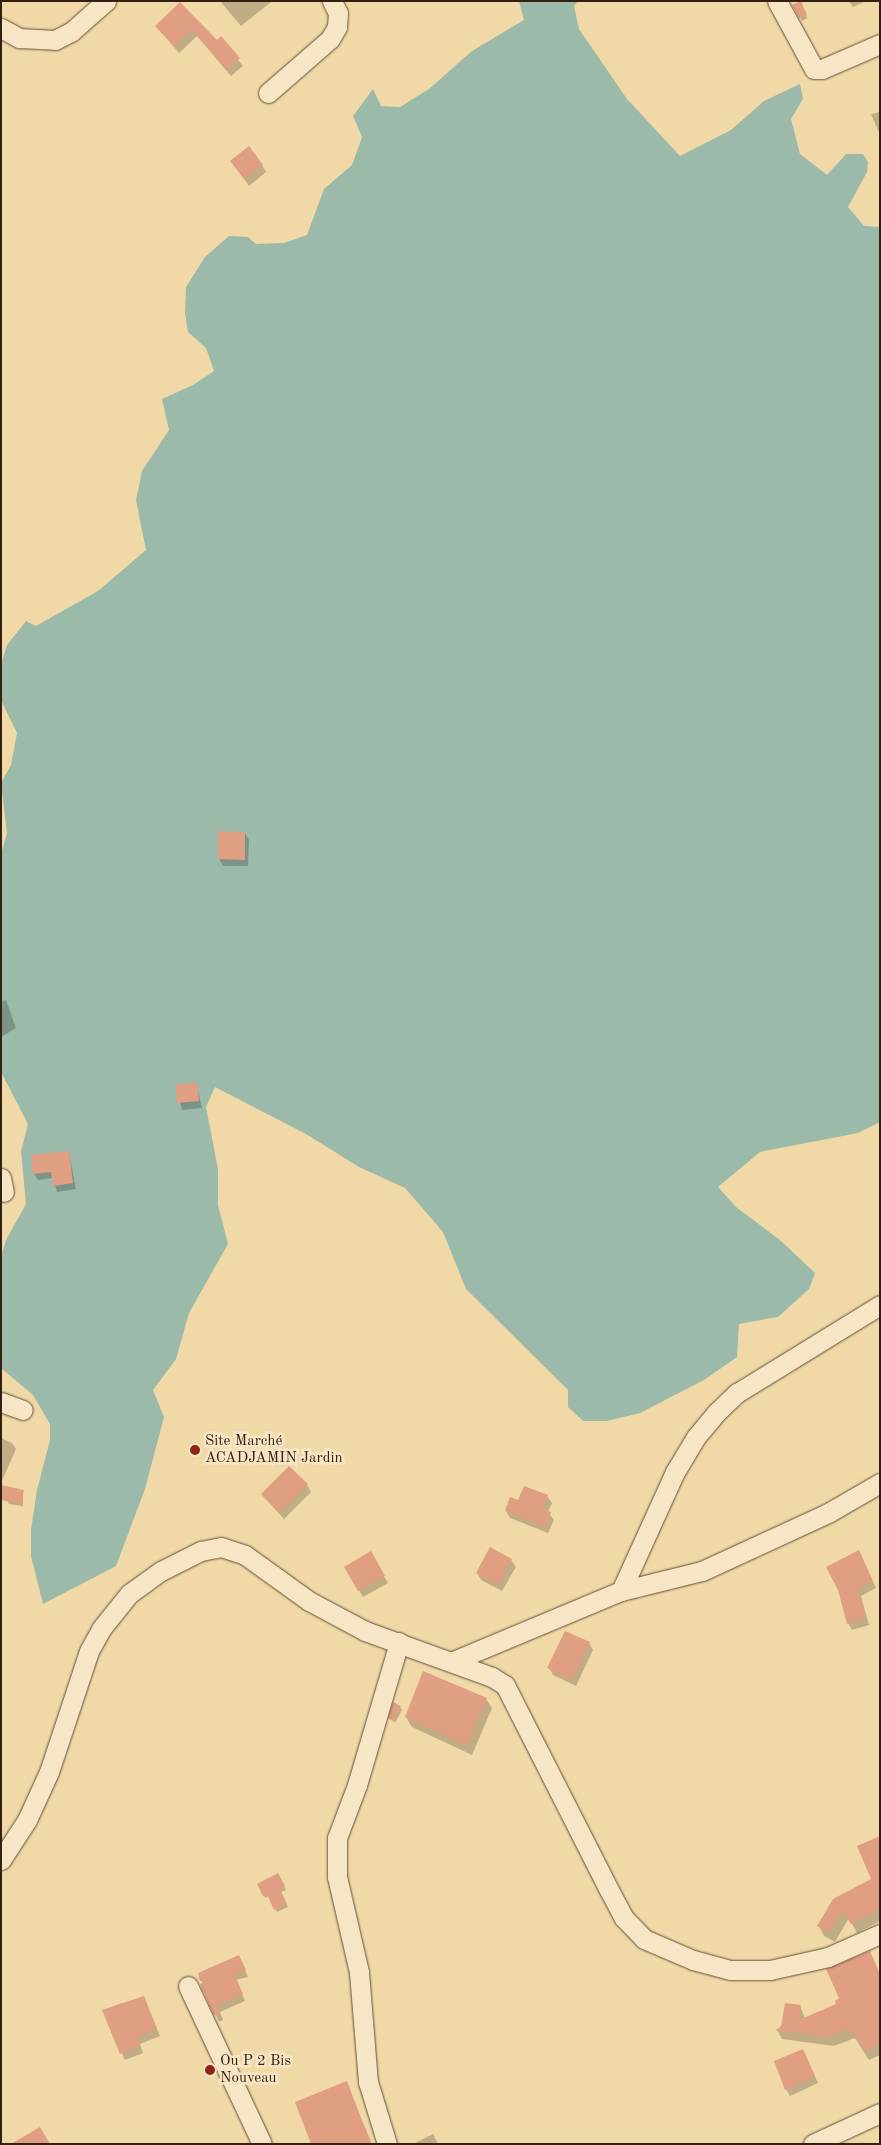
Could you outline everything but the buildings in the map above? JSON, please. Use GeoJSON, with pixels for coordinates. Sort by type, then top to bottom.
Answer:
{"type":"FeatureCollection","features":[{"type":"Feature","properties":{"kind":"street"},"geometry":{"type":"LineString","coordinates":[[1,28],[19,38],[55,40],[71,32],[106,1]]}},
{"type":"Feature","properties":{"kind":"street"},"geometry":{"type":"LineString","coordinates":[[268,93],[330,39],[337,26],[338,13],[332,1]]}},
{"type":"Feature","properties":{"kind":"street"},"geometry":{"type":"LineString","coordinates":[[777,1],[814,68],[822,69],[880,44]]}},
{"type":"Feature","properties":{"kind":"street"},"geometry":{"type":"LineString","coordinates":[[621,1591],[675,1472],[696,1437],[717,1412],[737,1393],[880,1306]]}},
{"type":"Feature","properties":{"kind":"street"},"geometry":{"type":"LineString","coordinates":[[1,1402],[23,1410]]}},
{"type":"Feature","properties":{"kind":"street"},"geometry":{"type":"LineString","coordinates":[[451,1662],[621,1591],[702,1571],[812,1521],[880,1483]]}},
{"type":"Feature","properties":{"kind":"street"},"geometry":{"type":"LineString","coordinates":[[1,1860],[27,1820],[49,1772],[89,1650],[101,1629],[129,1594],[161,1571],[200,1551],[221,1547],[234,1549],[309,1601],[365,1631],[492,1676],[505,1685],[624,1918],[644,1939],[693,1960],[730,1970],[770,1970],[828,1958],[880,1934]]}},
{"type":"Feature","properties":{"kind":"street"},"geometry":{"type":"LineString","coordinates":[[387,2144],[368,2082],[360,1972],[337,1877],[337,1848],[339,1828],[356,1790],[399,1642]]}},
{"type":"Feature","properties":{"kind":"street"},"geometry":{"type":"LineString","coordinates":[[188,1986],[260,2142]]}},
{"type":"Feature","properties":{"kind":"street"},"geometry":{"type":"LineString","coordinates":[[813,2144],[880,2113]]}},
{"type":"Feature","properties":{"kind":"shaded area"},"geometry":{"type":"Polygon","coordinates":[[[519,1],[578,1],[574,6],[579,29],[627,99],[680,156],[731,130],[764,101],[800,84],[803,99],[791,119],[800,154],[827,175],[846,154],[863,154],[868,162],[867,172],[848,207],[864,226],[880,227],[880,1122],[858,1133],[760,1152],[718,1187],[736,1207],[780,1240],[815,1273],[809,1289],[778,1317],[739,1324],[737,1357],[704,1380],[640,1413],[607,1421],[583,1421],[568,1407],[568,1390],[466,1289],[443,1232],[405,1188],[359,1167],[306,1134],[215,1087],[206,1107],[218,1169],[218,1205],[228,1244],[189,1313],[176,1359],[153,1390],[164,1417],[145,1489],[116,1566],[43,1604],[31,1556],[31,1530],[37,1490],[50,1440],[50,1424],[33,1395],[1,1368],[1,1257],[6,1240],[26,1204],[21,1151],[28,1124],[1,1072],[1,854],[7,833],[1,783],[11,765],[17,733],[1,700],[1,665],[7,645],[26,621],[36,626],[98,591],[146,550],[136,500],[142,471],[169,430],[162,399],[193,385],[214,371],[206,348],[188,332],[185,313],[186,287],[205,257],[229,236],[248,237],[256,244],[284,243],[307,235],[324,189],[352,165],[362,137],[353,116],[373,89],[381,106],[400,107],[429,89],[472,51],[524,20],[519,1]]]}},
{"type":"Feature","properties":{"kind":"place","name":"Site Marché ACADJAMIN Jardin"},"geometry":{"type":"Point","coordinates":[195,1450]}},
{"type":"Feature","properties":{"kind":"place","name":"Ou P 2 Bis Nouveau"},"geometry":{"type":"Point","coordinates":[210,2070]}}]}
